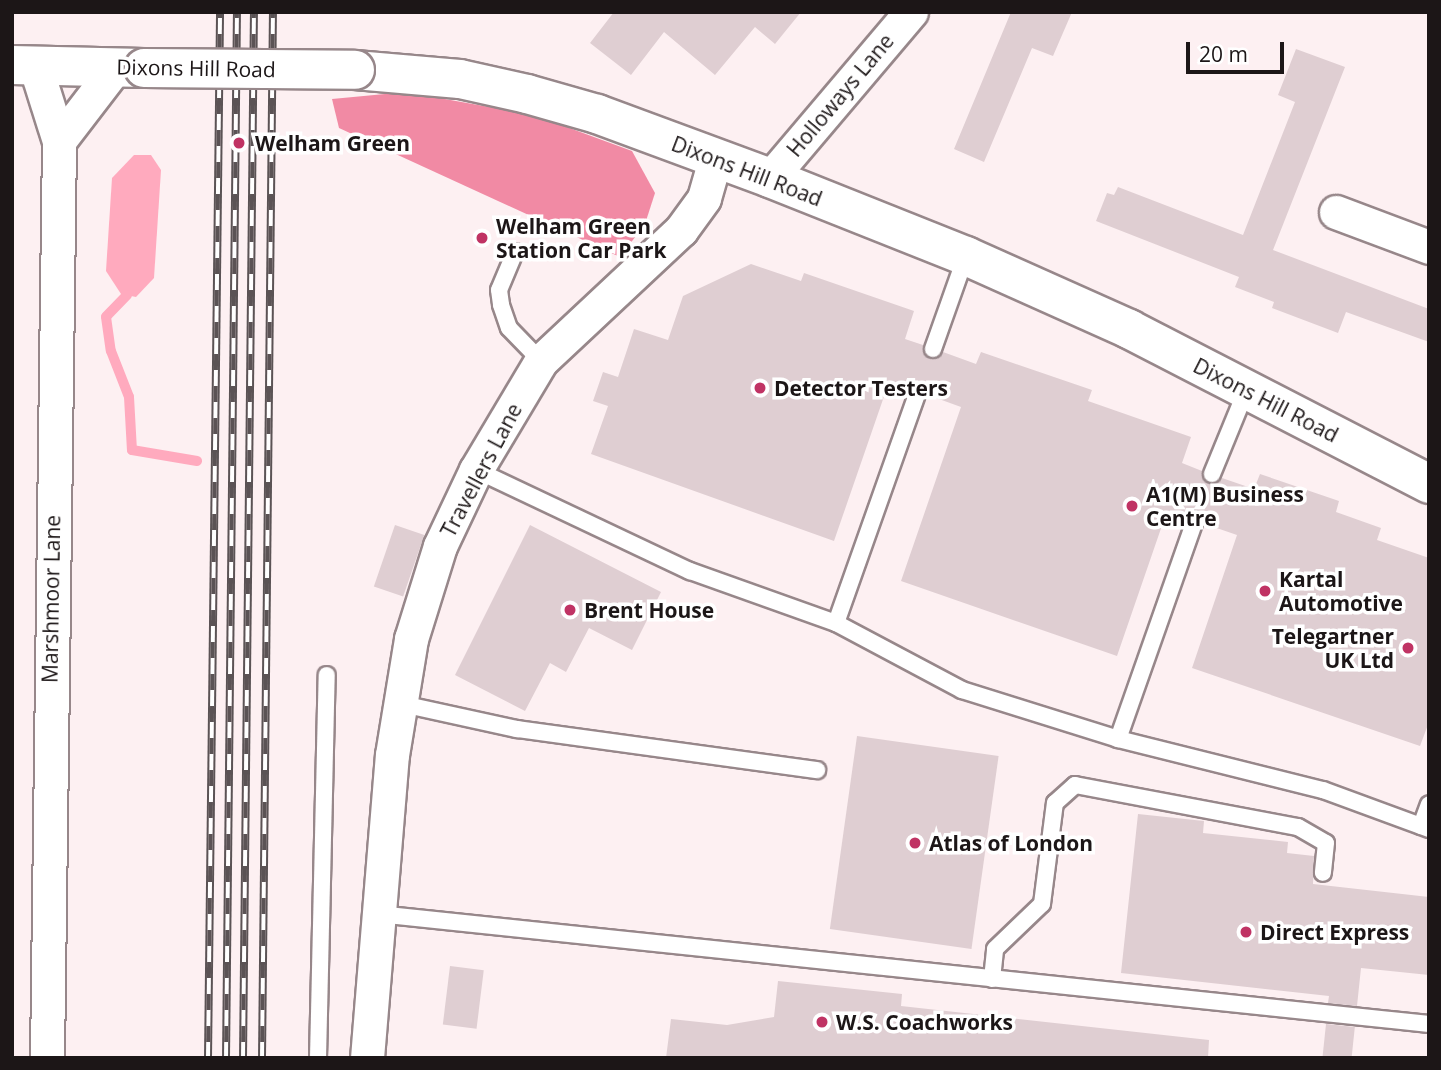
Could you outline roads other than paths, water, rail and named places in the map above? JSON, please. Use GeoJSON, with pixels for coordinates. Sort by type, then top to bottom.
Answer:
{"type":"FeatureCollection","features":[{"type":"Feature","properties":{"kind":"street","name":"Holloways Lane"},"geometry":{"type":"LineString","coordinates":[[770,178],[911,12]]}},
{"type":"Feature","properties":{"kind":"street","name":"Dixons Hill Road"},"geometry":{"type":"LineString","coordinates":[[24,65],[355,70],[460,79],[597,114],[715,160],[770,178],[966,256],[1129,329],[1429,484]]}},
{"type":"Feature","properties":{"kind":"street","name":"Marshmoor Lane"},"geometry":{"type":"LineString","coordinates":[[24,65],[59,141],[47,1058]]}},
{"type":"Feature","properties":{"kind":"street"},"geometry":{"type":"LineString","coordinates":[[59,141],[129,68]]}},
{"type":"Feature","properties":{"kind":"street","name":"Travellers Lane"},"geometry":{"type":"LineString","coordinates":[[367,1058],[378,914],[401,704],[411,639],[440,546],[475,470],[541,361],[681,230],[704,198],[715,160]]}},
{"type":"Feature","properties":{"kind":"street"},"geometry":{"type":"LineString","coordinates":[[1336,212],[1429,247]]}},
{"type":"Feature","properties":{"kind":"lane"},"geometry":{"type":"LineString","coordinates":[[515,253],[499,290],[503,332],[541,361]]}},
{"type":"Feature","properties":{"kind":"lane"},"geometry":{"type":"LineString","coordinates":[[933,349],[966,256]]}},
{"type":"Feature","properties":{"kind":"lane"},"geometry":{"type":"LineString","coordinates":[[1212,474],[1246,391]]}},
{"type":"Feature","properties":{"kind":"lane"},"geometry":{"type":"LineString","coordinates":[[836,623],[918,392]]}},
{"type":"Feature","properties":{"kind":"lane"},"geometry":{"type":"LineString","coordinates":[[475,470],[690,571],[836,623],[962,690],[1118,739],[1322,790],[1425,827],[1429,804]]}},
{"type":"Feature","properties":{"kind":"lane"},"geometry":{"type":"LineString","coordinates":[[1118,739],[1195,520]]}},
{"type":"Feature","properties":{"kind":"lane"},"geometry":{"type":"LineString","coordinates":[[318,1058],[327,675]]}},
{"type":"Feature","properties":{"kind":"lane"},"geometry":{"type":"LineString","coordinates":[[401,704],[517,729],[817,770]]}},
{"type":"Feature","properties":{"kind":"lane"},"geometry":{"type":"LineString","coordinates":[[992,979],[995,949],[1042,904],[1055,803],[1075,785],[1298,827],[1326,843],[1322,873]]}},
{"type":"Feature","properties":{"kind":"lane"},"geometry":{"type":"LineString","coordinates":[[378,914],[1429,1024]]}},
{"type":"Feature","properties":{"kind":"waterway"},"geometry":{"type":"LineString","coordinates":[[127,295],[106,317],[111,351],[129,397],[132,450],[197,461]]}},
{"type":"Feature","properties":{"kind":"railway"},"geometry":{"type":"LineString","coordinates":[[208,1058],[220,12]]}},
{"type":"Feature","properties":{"kind":"railway"},"geometry":{"type":"LineString","coordinates":[[226,1058],[237,12]]}},
{"type":"Feature","properties":{"kind":"railway"},"geometry":{"type":"LineString","coordinates":[[243,1058],[254,12]]}},
{"type":"Feature","properties":{"kind":"railway"},"geometry":{"type":"LineString","coordinates":[[262,1058],[273,12]]}},
{"type":"Feature","properties":{"kind":"place","name":"Welham Green"},"geometry":{"type":"Point","coordinates":[239,143]}},
{"type":"Feature","properties":{"kind":"place","name":"Welham Green Station Car Park"},"geometry":{"type":"Point","coordinates":[482,238]}},
{"type":"Feature","properties":{"kind":"place","name":"Detector Testers"},"geometry":{"type":"Point","coordinates":[760,388]}},
{"type":"Feature","properties":{"kind":"place","name":"A1(M) Business Centre"},"geometry":{"type":"Point","coordinates":[1132,506]}},
{"type":"Feature","properties":{"kind":"place","name":"Kartal Automotive"},"geometry":{"type":"Point","coordinates":[1265,591]}},
{"type":"Feature","properties":{"kind":"place","name":"Brent House"},"geometry":{"type":"Point","coordinates":[570,610]}},
{"type":"Feature","properties":{"kind":"place","name":"Telegartner UK Ltd"},"geometry":{"type":"Point","coordinates":[1408,648]}},
{"type":"Feature","properties":{"kind":"place","name":"Atlas of London"},"geometry":{"type":"Point","coordinates":[915,843]}},
{"type":"Feature","properties":{"kind":"place","name":"Direct Express"},"geometry":{"type":"Point","coordinates":[1246,932]}},
{"type":"Feature","properties":{"kind":"place","name":"W.S. Coachworks"},"geometry":{"type":"Point","coordinates":[822,1022]}}]}
